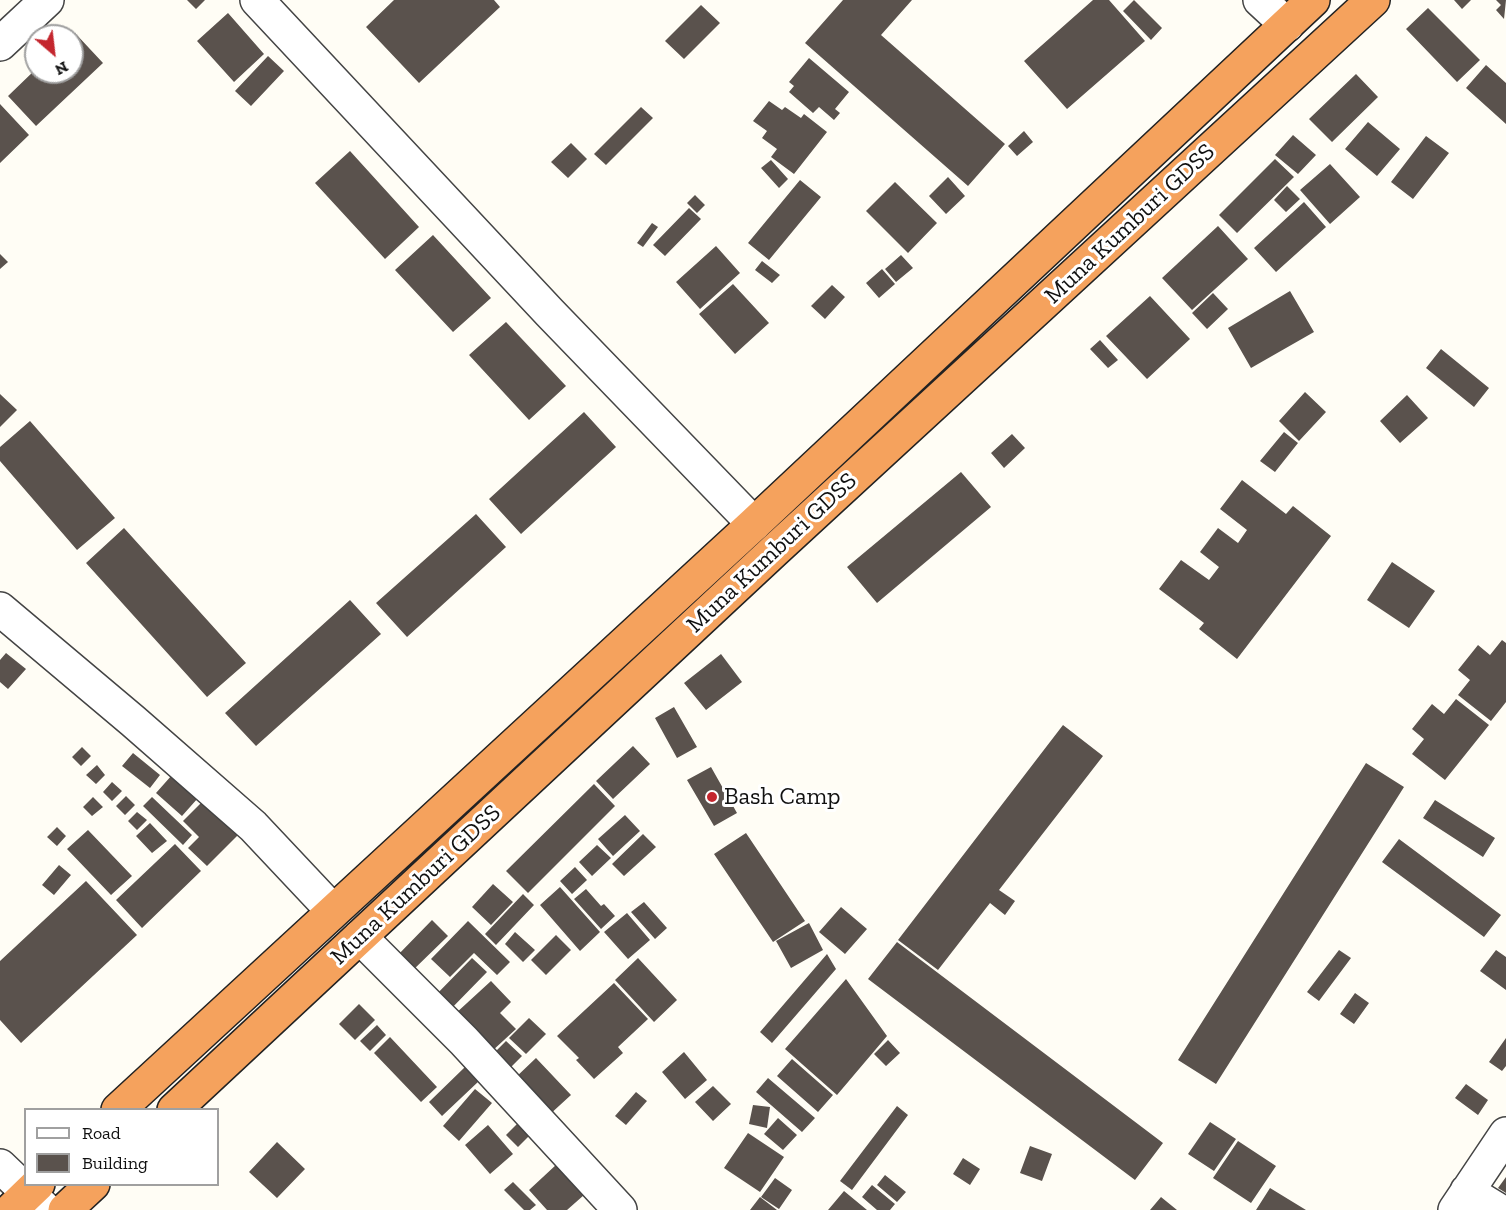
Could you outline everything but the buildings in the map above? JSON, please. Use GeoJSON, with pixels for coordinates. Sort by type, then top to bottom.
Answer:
{"type":"FeatureCollection","features":[{"type":"Feature","properties":{"kind":"highway","name":"Muna Kumburi GDSS"},"geometry":{"type":"LineString","coordinates":[[120,1108],[754,524],[1313,0]]}},
{"type":"Feature","properties":{"kind":"highway","name":"Muna Kumburi GDSS"},"geometry":{"type":"LineString","coordinates":[[176,1108],[783,543],[1373,0]]}},
{"type":"Feature","properties":{"kind":"highway"},"geometry":{"type":"LineString","coordinates":[[65,1210],[92,1186]]}},
{"type":"Feature","properties":{"kind":"street"},"geometry":{"type":"LineString","coordinates":[[0,44],[47,0]]}},
{"type":"Feature","properties":{"kind":"street"},"geometry":{"type":"LineString","coordinates":[[257,0],[550,313],[754,524]]}},
{"type":"Feature","properties":{"kind":"street"},"geometry":{"type":"LineString","coordinates":[[1260,0],[1287,25]]}},
{"type":"Feature","properties":{"kind":"street"},"geometry":{"type":"LineString","coordinates":[[0,609],[253,826],[333,910]]}},
{"type":"Feature","properties":{"kind":"street"},"geometry":{"type":"LineString","coordinates":[[360,938],[464,1041],[620,1210]]}},
{"type":"Feature","properties":{"kind":"street"},"geometry":{"type":"LineString","coordinates":[[1498,1210],[1461,1200],[1506,1134]]}},
{"type":"Feature","properties":{"kind":"street"},"geometry":{"type":"LineString","coordinates":[[0,1166],[31,1199]]}},
{"type":"Feature","properties":{"kind":"place","name":"Bash Camp"},"geometry":{"type":"Point","coordinates":[712,797]}}]}
